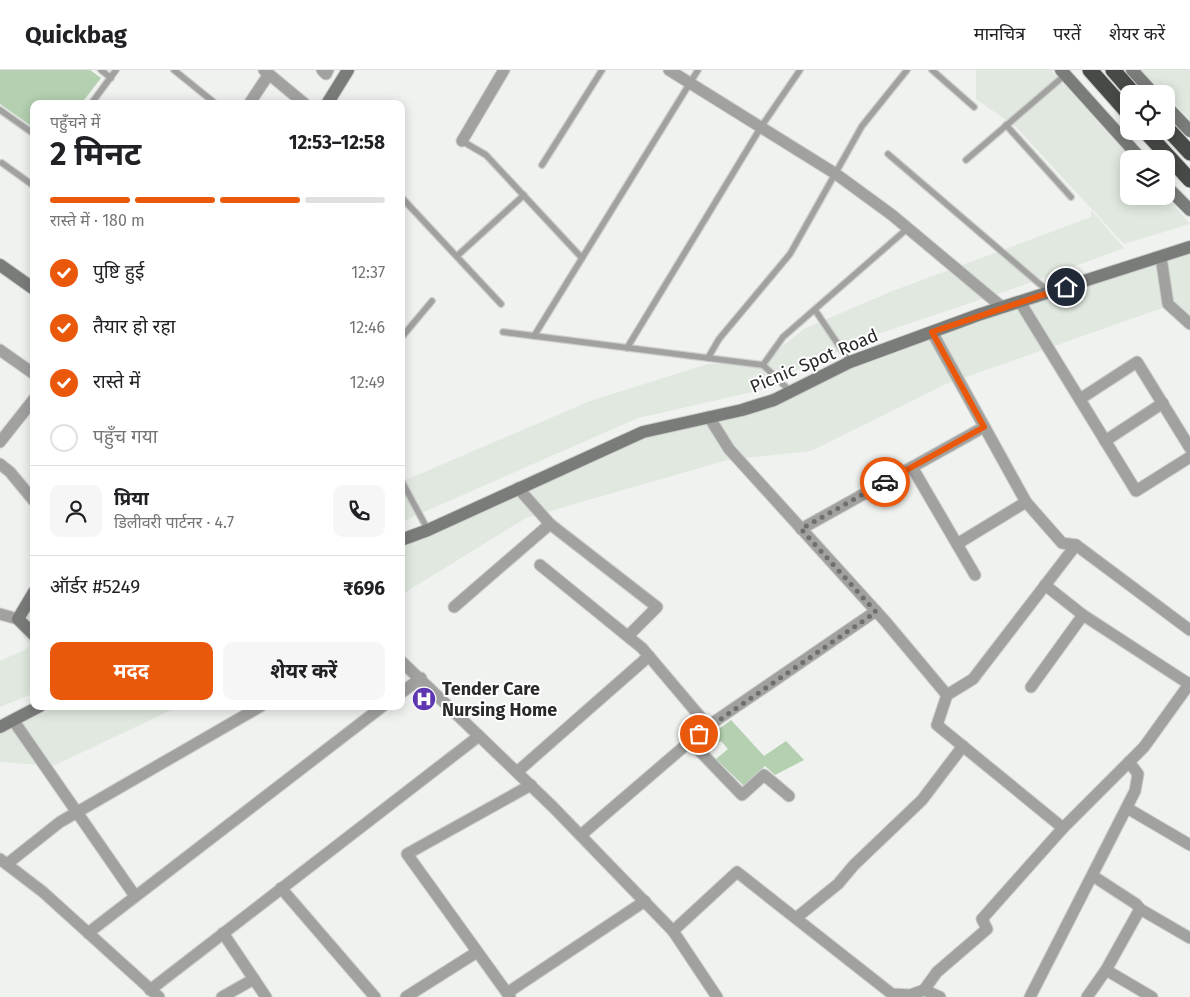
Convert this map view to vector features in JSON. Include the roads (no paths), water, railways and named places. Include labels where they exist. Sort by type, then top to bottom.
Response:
[{"type":"highway","points":[[1090,70],[1120,104]]},
{"type":"highway","points":[[1113,70],[1126,85]]},
{"type":"highway","points":[[1175,137],[1190,153]]},
{"type":"highway","points":[[1153,140],[1190,180]]},
{"type":"street","points":[[322,70],[326,74],[328,70]]},
{"type":"street","points":[[329,100],[348,70]]},
{"type":"street","points":[[462,141],[504,70]]},
{"type":"street","points":[[668,70],[836,174],[908,228],[1002,307]]},
{"type":"street","points":[[1132,70],[1146,85]]},
{"type":"street","points":[[251,100],[267,72],[300,100]]},
{"type":"street","points":[[1063,73],[1133,150]]},
{"type":"street","points":[[1175,115],[1190,131]]},
{"type":"street","points":[[1175,195],[1190,210]]},
{"type":"street","name":"Picnic Spot Road","points":[[405,539],[428,530],[644,432],[710,418],[774,400],[850,362],[932,332],[1002,307],[1190,248]]},
{"type":"street","points":[[1161,257],[1168,304],[1190,324]]},
{"type":"street","points":[[0,265],[30,286]]},
{"type":"street","points":[[1020,302],[1136,491],[1190,458]]},
{"type":"street","points":[[932,332],[1026,502],[1062,543],[1076,545],[1190,630]]},
{"type":"street","points":[[0,350],[30,371]]},
{"type":"street","points":[[1080,399],[1137,362],[1190,448]]},
{"type":"street","points":[[1105,441],[1162,403]]},
{"type":"street","points":[[0,442],[30,404]]},
{"type":"street","points":[[710,418],[728,449],[876,612],[947,695]]},
{"type":"street","points":[[801,529],[984,427]]},
{"type":"street","points":[[912,467],[975,575]]},
{"type":"street","points":[[2,470],[30,497]]},
{"type":"street","points":[[518,488],[550,524],[657,607],[628,636]]},
{"type":"street","points":[[957,544],[1026,502]]},
{"type":"street","points":[[454,607],[550,524]]},
{"type":"street","points":[[1063,828],[937,725],[947,695],[973,679],[1076,545]]},
{"type":"street","points":[[540,565],[628,636],[649,656],[708,726]]},
{"type":"street","points":[[673,931],[737,872],[891,995],[910,995],[924,990],[937,972],[987,929],[982,919],[1063,828],[1144,746],[1190,684],[1083,615],[1045,585]]},
{"type":"street","points":[[18,619],[30,599]]},
{"type":"street","points":[[581,835],[708,726],[876,612]]},
{"type":"street","points":[[0,614],[18,619],[30,631]]},
{"type":"street","points":[[1031,687],[1083,615]]},
{"type":"street","points":[[517,772],[649,656]]},
{"type":"street","points":[[405,664],[531,785],[673,931],[717,997]]},
{"type":"street","points":[[405,689],[421,678]]},
{"type":"street","points":[[0,727],[32,710]]},
{"type":"street","points":[[254,710],[60,822],[3,862],[42,892],[154,993],[223,933],[479,736]]},
{"type":"street","points":[[88,933],[378,710]]},
{"type":"street","points":[[13,720],[135,896]]},
{"type":"street","points":[[690,741],[742,795],[764,775],[788,796]]},
{"type":"street","points":[[796,918],[838,884],[854,864],[922,800],[963,746]]},
{"type":"street","points":[[1030,997],[1135,791],[1138,774],[1129,762]]},
{"type":"street","points":[[531,785],[407,854],[508,995],[644,901]]},
{"type":"street","points":[[1127,808],[1190,845]]},
{"type":"street","points":[[1093,876],[1136,904],[1140,909],[1190,938]]},
{"type":"street","points":[[281,888],[375,997]]},
{"type":"street","points":[[1087,997],[1106,970],[1140,909]]},
{"type":"street","points":[[223,933],[266,997]]},
{"type":"street","points":[[406,997],[477,952]]},
{"type":"street","points":[[1106,970],[1152,997]]},
{"type":"street","points":[[222,997],[254,979]]},
{"type":"street","points":[[924,990],[940,997]]},
{"type":"lane","points":[[101,70],[110,78]]},
{"type":"lane","points":[[94,100],[116,70]]},
{"type":"lane","points":[[174,70],[211,100]]},
{"type":"lane","points":[[542,166],[602,70]]},
{"type":"lane","points":[[534,336],[698,70]]},
{"type":"lane","points":[[627,348],[761,127],[800,70]]},
{"type":"lane","points":[[708,358],[719,339],[790,254],[862,126],[907,70]]},
{"type":"lane","points":[[932,70],[974,107]]},
{"type":"lane","points":[[966,160],[1063,73]]},
{"type":"lane","points":[[0,110],[30,131]]},
{"type":"lane","points":[[1006,125],[1071,197]]},
{"type":"lane","points":[[462,141],[486,155],[582,258]]},
{"type":"lane","points":[[888,154],[1049,292]]},
{"type":"lane","points":[[2,164],[30,181]]},
{"type":"lane","points":[[456,256],[524,195]]},
{"type":"lane","points":[[405,201],[501,304]]},
{"type":"lane","points":[[763,365],[783,337],[908,228]]},
{"type":"lane","points":[[405,333],[432,301]]},
{"type":"lane","points":[[815,310],[850,362]]},
{"type":"lane","points":[[503,332],[763,365],[791,392]]},
{"type":"lane","points":[[405,487],[428,530]]},
{"type":"place","name":"Tender Care Nursing Home","points":[[424,699]]}]
